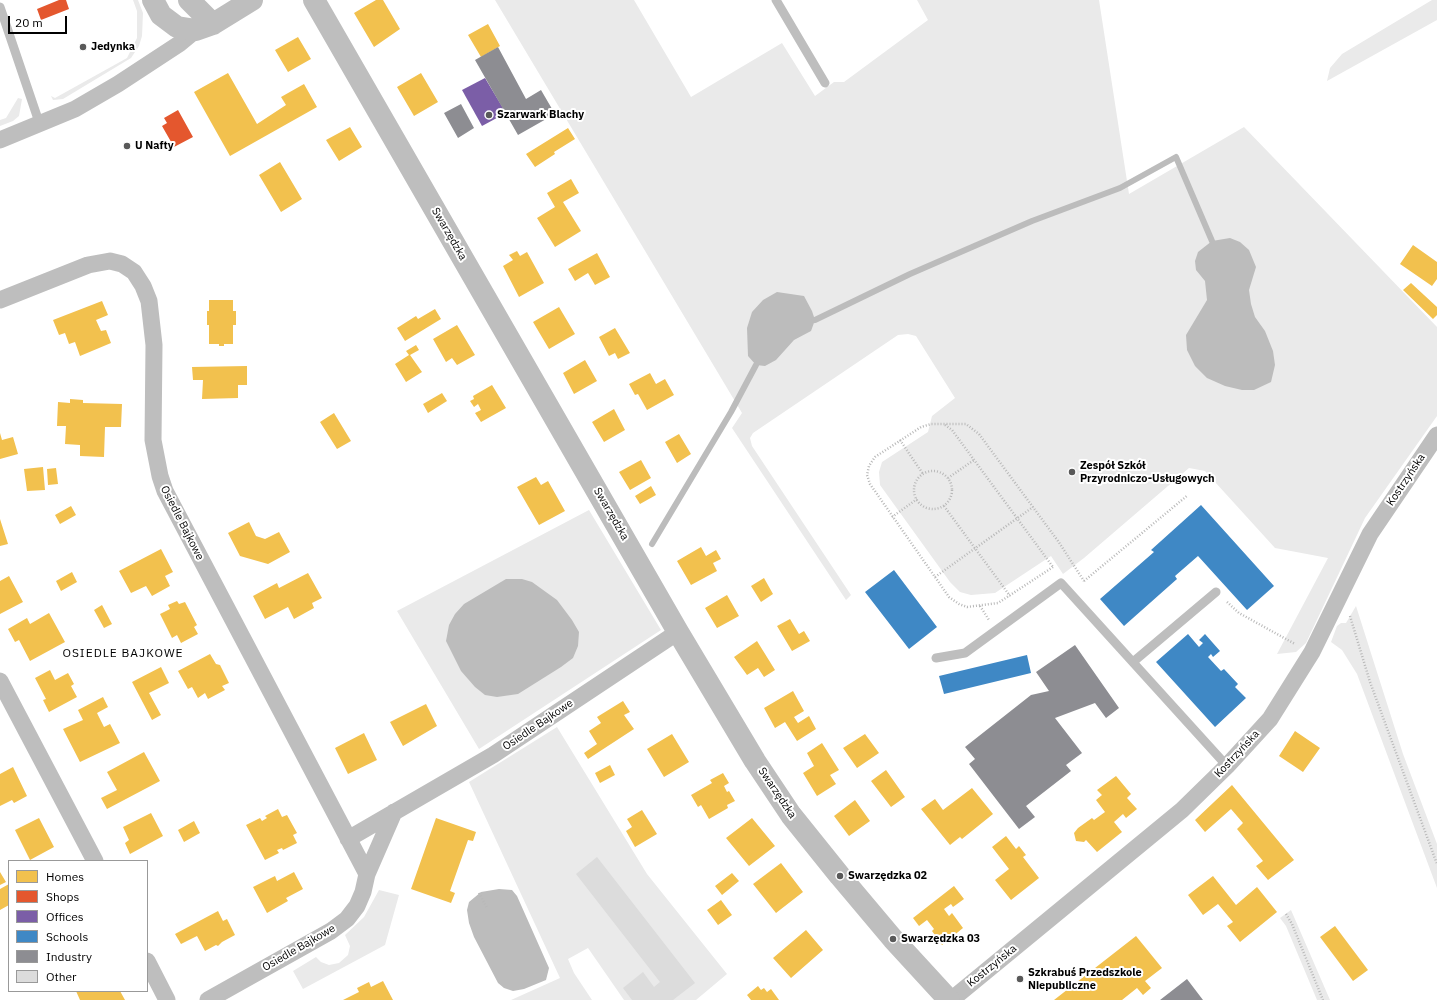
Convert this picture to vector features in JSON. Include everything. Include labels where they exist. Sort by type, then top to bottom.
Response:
[{"type":"street","points":[[154,0],[161,15],[177,27],[204,27]]},
{"type":"street","points":[[189,0],[204,27]]},
{"type":"street","points":[[0,140],[75,109],[118,84],[204,27],[252,0]]},
{"type":"street","name":"Swarzędzka","points":[[314,0],[678,632],[755,761],[791,815],[893,939],[950,1000]]},
{"type":"street","name":"Osiedle Bajkowe","points":[[0,300],[88,265],[110,261],[122,264],[134,272],[147,296],[152,319],[154,345],[153,440],[160,476],[165,491],[367,874]]},
{"type":"street","name":"Kostrzyńska","points":[[950,1000],[1182,810],[1227,766],[1270,720],[1312,652],[1370,534],[1437,435]]},
{"type":"street","name":"Osiedle Bajkowe","points":[[348,839],[493,755],[678,632]]},
{"type":"street","points":[[0,681],[93,860]]},
{"type":"street","name":"Osiedle Bajkowe","points":[[208,1000],[331,931],[347,919],[357,906],[363,892],[367,874],[394,812]]},
{"type":"street","points":[[148,963],[168,1000]]},
{"type":"lane","points":[[776,0],[824,84]]},
{"type":"lane","points":[[0,7],[40,124]]},
{"type":"lane","points":[[936,658],[965,653],[1061,583],[1227,766]]},
{"type":"lane","points":[[1133,662],[1216,592]]},
{"type":"path","points":[[1053,567],[998,603],[967,607],[948,597],[870,484],[867,475],[869,466],[875,457],[921,427],[931,424],[966,424],[979,434],[1033,507],[1084,581]]},
{"type":"path","points":[[945,424],[952,430],[1053,567],[1061,583]]},
{"type":"path","points":[[900,440],[923,474]]},
{"type":"path","points":[[948,478],[974,460]]},
{"type":"path","points":[[938,472],[948,478],[952,490],[952,496],[944,506],[932,509],[921,504],[917,499],[915,487],[917,481],[923,474],[938,472]]},
{"type":"path","points":[[1070,593],[1188,495]]},
{"type":"path","points":[[892,517],[917,499]]},
{"type":"path","points":[[944,506],[1010,596]]},
{"type":"path","points":[[934,577],[1033,507]]},
{"type":"path","points":[[1216,592],[1239,613],[1312,652]]},
{"type":"path","points":[[1335,606],[1347,612],[1352,618],[1370,682],[1437,864]]},
{"type":"path","points":[[479,893],[487,908]]},
{"type":"path","points":[[1286,914],[1292,924],[1323,1000]]},
{"type":"shaded area","points":[[133,0],[138,0],[143,13],[142,36],[139,46],[131,58],[63,99],[53,100],[51,96],[55,98],[127,58],[137,38],[137,11]]},
{"type":"shaded area","points":[[495,0],[634,0],[691,97],[782,43],[815,96],[834,82],[844,82],[928,20],[917,0],[1099,0],[1129,194],[1244,127],[1437,327],[1437,416],[1365,518],[1306,643],[1296,652],[1277,654],[1328,558],[1275,548],[1205,471],[1189,468],[1084,558],[1063,574],[1051,556],[995,593],[971,595],[960,592],[950,582],[880,485],[879,472],[882,462],[928,432],[932,416],[955,398],[916,336],[908,334],[898,335],[753,433],[750,438],[752,446],[851,595],[846,600],[732,428],[742,413]]},
{"type":"shaded area","points":[[1432,0],[1437,0],[1437,20],[1327,81],[1330,68],[1342,54]]},
{"type":"shaded area","points":[[18,98],[22,99],[19,116],[13,121],[0,126],[0,120],[6,118]]},
{"type":"shaded area","points":[[1230,238],[1240,242],[1249,250],[1256,267],[1249,290],[1251,304],[1255,317],[1265,331],[1273,351],[1275,365],[1271,382],[1254,390],[1242,390],[1225,386],[1207,378],[1195,366],[1187,350],[1186,335],[1207,300],[1205,281],[1196,270],[1195,261],[1198,252],[1212,241]]},
{"type":"shaded area","points":[[777,292],[804,296],[815,320],[811,331],[794,340],[776,360],[765,366],[756,365],[748,356],[747,328],[752,312],[763,300]]},
{"type":"shaded area","points":[[589,510],[661,630],[479,749],[397,611]]},
{"type":"shaded area","points":[[506,579],[522,579],[532,582],[557,600],[579,632],[578,646],[573,658],[561,667],[518,694],[497,697],[485,695],[475,687],[461,671],[446,641],[449,625],[455,614],[464,604]]},
{"type":"shaded area","points":[[1356,606],[1403,754],[1437,844],[1437,888],[1357,674],[1342,650],[1331,642],[1337,626],[1341,623],[1346,623]]},
{"type":"shaded area","points":[[557,727],[647,874],[727,974],[696,1000],[624,1000],[588,948],[568,959],[574,973],[592,1000],[511,1000],[560,978],[469,782]]},
{"type":"shaded area","points":[[499,889],[512,890],[517,896],[549,968],[546,980],[524,989],[513,991],[504,988],[498,983],[474,937],[469,923],[467,910],[469,902],[481,892]]},
{"type":"shaded area","points":[[379,890],[399,895],[385,945],[303,989],[293,971],[316,957],[321,962],[329,965],[339,963],[348,955],[350,946],[345,935],[364,917]]},
{"type":"shaded area","points":[[1291,910],[1330,1000],[1317,1000],[1286,926],[1280,918]]},
{"type":"building: Homes","points":[[376,0],[383,0],[400,29],[374,47],[354,13]]},
{"type":"building: Homes","points":[[488,24],[500,46],[481,57],[468,35]]},
{"type":"building: Homes","points":[[298,37],[311,59],[288,72],[275,50]]},
{"type":"building: Homes","points":[[228,73],[257,124],[286,105],[281,97],[304,84],[317,107],[230,156],[194,92]]},
{"type":"building: Homes","points":[[421,73],[438,102],[414,116],[397,87]]},
{"type":"building: Homes","points":[[350,127],[362,147],[339,161],[326,140]]},
{"type":"building: Homes","points":[[568,128],[575,139],[554,152],[555,154],[535,167],[526,154]]},
{"type":"building: Homes","points":[[280,162],[302,199],[281,212],[259,175]]},
{"type":"building: Homes","points":[[571,179],[579,193],[563,202],[581,231],[555,247],[537,218],[555,207],[547,193]]},
{"type":"building: Homes","points":[[1413,245],[1437,262],[1437,279],[1432,286],[1400,264]]},
{"type":"building: Homes","points":[[517,251],[520,256],[527,252],[544,283],[519,297],[503,266],[513,260],[509,255]]},
{"type":"building: Homes","points":[[597,253],[610,277],[595,285],[588,273],[575,281],[568,269]]},
{"type":"building: Homes","points":[[1411,283],[1437,307],[1437,315],[1433,319],[1403,290]]},
{"type":"building: Homes","points":[[209,300],[233,300],[233,311],[236,311],[236,325],[233,325],[233,344],[224,344],[224,346],[219,346],[219,344],[209,344],[207,311],[209,311]]},
{"type":"building: Homes","points":[[102,301],[108,315],[96,320],[101,331],[106,330],[111,343],[80,356],[75,342],[69,344],[65,333],[59,335],[53,320]]},
{"type":"building: Homes","points":[[559,307],[575,334],[549,349],[533,322]]},
{"type":"building: Homes","points":[[435,309],[441,319],[405,341],[397,328],[416,316],[418,319]]},
{"type":"building: Homes","points":[[457,325],[475,355],[457,365],[452,358],[446,362],[433,339]]},
{"type":"building: Homes","points":[[615,328],[630,353],[618,359],[615,353],[609,356],[599,337]]},
{"type":"building: Homes","points":[[416,345],[419,350],[410,355],[422,372],[406,382],[395,364],[409,355],[406,351]]},
{"type":"building: Homes","points":[[585,360],[597,381],[574,394],[563,373]]},
{"type":"building: Homes","points":[[247,366],[247,385],[238,385],[238,398],[202,399],[203,380],[193,380],[192,367]]},
{"type":"building: Homes","points":[[650,373],[656,384],[665,379],[674,395],[647,410],[638,394],[635,395],[629,384]]},
{"type":"building: Homes","points":[[492,385],[506,408],[481,422],[475,413],[481,410],[478,404],[474,407],[470,401],[474,399],[473,396]]},
{"type":"building: Homes","points":[[442,393],[447,401],[428,413],[423,404]]},
{"type":"building: Homes","points":[[70,399],[83,400],[83,403],[122,404],[121,427],[105,427],[104,457],[80,456],[80,445],[65,444],[66,426],[57,426],[58,402],[70,403]]},
{"type":"building: Homes","points":[[614,409],[625,430],[604,442],[592,422]]},
{"type":"building: Homes","points":[[334,413],[351,441],[337,449],[320,422]]},
{"type":"building: Homes","points":[[0,433],[2,440],[13,437],[18,454],[0,459]]},
{"type":"building: Homes","points":[[679,434],[691,454],[677,463],[665,442]]},
{"type":"building: Homes","points":[[641,460],[651,478],[630,490],[619,472]]},
{"type":"building: Homes","points":[[43,467],[45,490],[27,491],[24,469]]},
{"type":"building: Homes","points":[[56,468],[58,484],[48,485],[47,469]]},
{"type":"building: Homes","points":[[536,477],[541,485],[548,481],[565,511],[539,525],[517,487]]},
{"type":"building: Homes","points":[[651,486],[656,495],[640,504],[635,496]]},
{"type":"building: Homes","points":[[71,506],[76,515],[60,524],[55,515]]},
{"type":"building: Homes","points":[[0,519],[8,544],[0,546]]},
{"type":"building: Homes","points":[[249,522],[256,536],[265,539],[279,532],[290,552],[268,564],[240,556],[228,533]]},
{"type":"building: Homes","points":[[701,547],[706,556],[716,550],[721,559],[713,563],[717,571],[691,585],[677,561]]},
{"type":"building: Homes","points":[[161,549],[173,572],[165,576],[170,586],[152,596],[146,586],[131,593],[119,571]]},
{"type":"building: Homes","points":[[72,572],[77,582],[61,591],[56,581]]},
{"type":"building: Homes","points":[[308,573],[322,598],[312,603],[314,608],[294,619],[288,607],[265,619],[253,596],[277,583],[279,588]]},
{"type":"building: Homes","points":[[9,576],[23,602],[0,614],[0,581]]},
{"type":"building: Homes","points":[[764,578],[773,594],[761,602],[751,586]]},
{"type":"building: Homes","points":[[727,595],[739,616],[717,628],[705,608]]},
{"type":"building: Homes","points":[[177,601],[179,604],[185,602],[197,625],[194,627],[198,634],[181,643],[177,635],[172,638],[160,614],[170,609],[168,605]]},
{"type":"building: Homes","points":[[102,605],[112,624],[104,628],[94,610]]},
{"type":"building: Homes","points":[[49,613],[65,642],[30,661],[19,640],[15,642],[8,629],[27,618],[30,624]]},
{"type":"building: Homes","points":[[790,619],[799,634],[804,631],[810,641],[792,651],[777,626]]},
{"type":"building: Homes","points":[[757,641],[775,670],[764,677],[758,668],[747,675],[734,657]]},
{"type":"building: Homes","points":[[210,654],[216,664],[220,665],[229,683],[222,686],[225,690],[208,699],[205,693],[198,698],[192,687],[188,689],[178,671]]},
{"type":"building: Homes","points":[[161,667],[169,683],[149,693],[161,715],[152,720],[132,682]]},
{"type":"building: Homes","points":[[50,670],[55,680],[68,673],[74,684],[71,686],[77,697],[49,712],[43,700],[46,699],[35,678]]},
{"type":"building: Homes","points":[[793,691],[804,711],[794,717],[798,723],[809,716],[816,729],[797,741],[785,722],[775,728],[764,708]]},
{"type":"building: Homes","points":[[103,697],[108,707],[97,713],[104,727],[110,724],[120,743],[80,762],[63,729],[83,720],[78,710]]},
{"type":"building: Homes","points":[[623,701],[630,712],[624,715],[634,729],[588,759],[584,753],[597,744],[589,731],[601,723],[597,717]]},
{"type":"building: Homes","points":[[426,704],[437,726],[403,746],[390,722]]},
{"type":"building: Homes","points":[[1295,731],[1320,748],[1303,772],[1279,756]]},
{"type":"building: Homes","points":[[364,733],[377,760],[348,774],[335,748]]},
{"type":"building: Homes","points":[[672,734],[689,762],[664,777],[647,749]]},
{"type":"building: Homes","points":[[865,734],[879,753],[857,768],[843,748]]},
{"type":"building: Homes","points":[[822,743],[839,770],[830,775],[836,784],[817,796],[803,773],[814,766],[807,753]]},
{"type":"building: Homes","points":[[144,752],[160,781],[107,809],[101,798],[117,790],[107,772]]},
{"type":"building: Homes","points":[[610,765],[615,775],[600,783],[595,773]]},
{"type":"building: Homes","points":[[13,767],[27,796],[14,803],[12,800],[0,806],[0,774]]},
{"type":"building: Homes","points":[[886,770],[905,797],[891,807],[871,781]]},
{"type":"building: Homes","points":[[723,773],[729,783],[724,786],[735,801],[727,805],[728,808],[709,819],[701,805],[698,807],[691,795],[712,783],[710,780]]},
{"type":"building: Homes","points":[[1116,776],[1131,794],[1127,798],[1137,809],[1126,818],[1123,814],[1114,822],[1122,832],[1097,852],[1086,840],[1084,842],[1076,841],[1074,833],[1078,828],[1092,818],[1094,820],[1105,812],[1096,800],[1102,795],[1097,790]]},
{"type":"building: Homes","points":[[1232,785],[1294,860],[1268,880],[1256,866],[1263,861],[1237,829],[1243,823],[1231,809],[1205,832],[1195,820]]},
{"type":"building: Homes","points":[[972,788],[993,814],[962,839],[960,837],[950,845],[921,809],[935,799],[943,810]]},
{"type":"building: Homes","points":[[855,800],[870,821],[849,836],[834,816]]},
{"type":"building: Homes","points":[[278,809],[282,817],[287,815],[297,833],[293,835],[297,843],[283,850],[282,848],[277,850],[279,853],[265,860],[246,825],[260,818],[262,821],[267,818],[265,816]]},
{"type":"building: Homes","points":[[642,810],[657,834],[635,847],[626,831],[632,827],[627,819]]},
{"type":"building: Homes","points":[[151,813],[163,836],[130,854],[125,843],[129,840],[123,827]]},
{"type":"building: Homes","points":[[39,818],[54,847],[30,860],[15,830]]},
{"type":"building: Homes","points":[[436,818],[476,832],[473,841],[468,840],[450,891],[455,893],[451,903],[411,889]]},
{"type":"building: Homes","points":[[752,818],[775,846],[749,866],[726,838]]},
{"type":"building: Homes","points":[[194,821],[200,833],[184,842],[178,830]]},
{"type":"building: Homes","points":[[1006,836],[1016,849],[1019,846],[1026,855],[1023,857],[1039,878],[1011,900],[995,880],[1009,869],[992,847]]},
{"type":"building: Homes","points":[[781,863],[803,892],[776,913],[753,884]]},
{"type":"building: Homes","points":[[0,872],[6,882],[0,885]]},
{"type":"building: Homes","points":[[294,872],[303,889],[286,898],[288,901],[267,913],[253,887],[275,876],[277,881]]},
{"type":"building: Homes","points":[[732,873],[739,881],[722,895],[715,886]]},
{"type":"building: Homes","points":[[1213,876],[1236,905],[1257,887],[1277,912],[1240,942],[1227,926],[1233,922],[1218,904],[1203,915],[1188,895]]},
{"type":"building: Homes","points":[[8,885],[8,906],[0,910],[0,889]]},
{"type":"building: Homes","points":[[954,886],[964,899],[953,907],[951,904],[944,909],[949,916],[952,913],[963,928],[942,945],[932,931],[934,929],[927,920],[919,926],[913,918]]},
{"type":"building: Homes","points":[[721,900],[732,915],[718,925],[707,910]]},
{"type":"building: Homes","points":[[218,911],[223,921],[227,919],[235,935],[218,946],[216,945],[205,951],[197,936],[181,944],[175,934]]},
{"type":"building: Homes","points":[[1335,926],[1368,970],[1353,981],[1320,937]]},
{"type":"building: Homes","points":[[806,930],[823,950],[791,978],[773,958]]},
{"type":"building: Homes","points":[[1136,936],[1162,968],[1145,981],[1151,988],[1143,995],[1137,988],[1122,1000],[1054,1000]]},
{"type":"building: Homes","points":[[383,981],[393,1000],[343,1000],[359,992],[357,988],[369,982],[371,987]]},
{"type":"building: Homes","points":[[758,986],[761,990],[764,988],[767,992],[771,989],[779,1000],[751,1000],[747,995]]},
{"type":"building: Homes","points":[[76,992],[121,992],[125,1000],[80,1000]]},
{"type":"building: Shops","points":[[59,0],[66,0],[69,9],[41,20],[37,9]]},
{"type":"building: Shops","points":[[178,110],[193,137],[174,147],[162,126],[167,123],[164,118]]},
{"type":"building: Offices","points":[[485,78],[506,113],[482,126],[462,90]]},
{"type":"building: Schools","points":[[1201,505],[1274,586],[1247,610],[1198,556],[1175,576],[1177,579],[1124,626],[1100,599],[1154,552],[1151,550]]},
{"type":"building: Schools","points":[[894,570],[937,627],[909,649],[865,592]]},
{"type":"building: Schools","points":[[1188,634],[1199,647],[1203,643],[1199,640],[1205,634],[1220,651],[1213,657],[1211,654],[1208,657],[1221,671],[1224,669],[1238,684],[1235,687],[1246,698],[1215,727],[1156,662]]},
{"type":"building: Schools","points":[[1027,655],[1031,673],[944,694],[939,676]]},
{"type":"building: Industry","points":[[498,47],[526,99],[541,90],[555,114],[518,135],[475,60]]},
{"type":"building: Industry","points":[[461,104],[474,128],[458,138],[444,113]]},
{"type":"building: Industry","points":[[1075,645],[1119,708],[1106,718],[1095,703],[1055,718],[1082,753],[1066,765],[1071,771],[1026,806],[1035,817],[1019,829],[969,764],[975,759],[965,747],[1031,695],[1049,691],[1036,672]]},
{"type":"building: Industry","points":[[1187,979],[1203,1000],[1160,1000]]},
{"type":"building: Other","points":[[597,857],[695,983],[673,1000],[632,1000],[623,988],[643,972],[654,987],[660,982],[576,874]]},
{"type":"waterway","points":[[815,320],[910,274],[1032,221],[1120,188],[1176,157],[1212,241]]},
{"type":"waterway","points":[[652,544],[731,412],[756,365]]},
{"type":"place","name":"Jedynka","points":[[83,47]]},
{"type":"place","name":"Szarwark Blachy","points":[[489,115]]},
{"type":"place","name":"U Nafty","points":[[127,146]]},
{"type":"place","name":"Zespół Szkół Przyrodniczo-Usługowych","points":[[1072,472]]},
{"type":"place","name":"Swarzędzka 02","points":[[840,876]]},
{"type":"place","name":"Swarzędzka 03","points":[[893,939]]},
{"type":"place","name":"Szkrabuś Przedszkole Niepubliczne","points":[[1020,979]]},
{"type":"district","name":"OSIEDLE BAJKOWE","points":[[123,654]]}]
